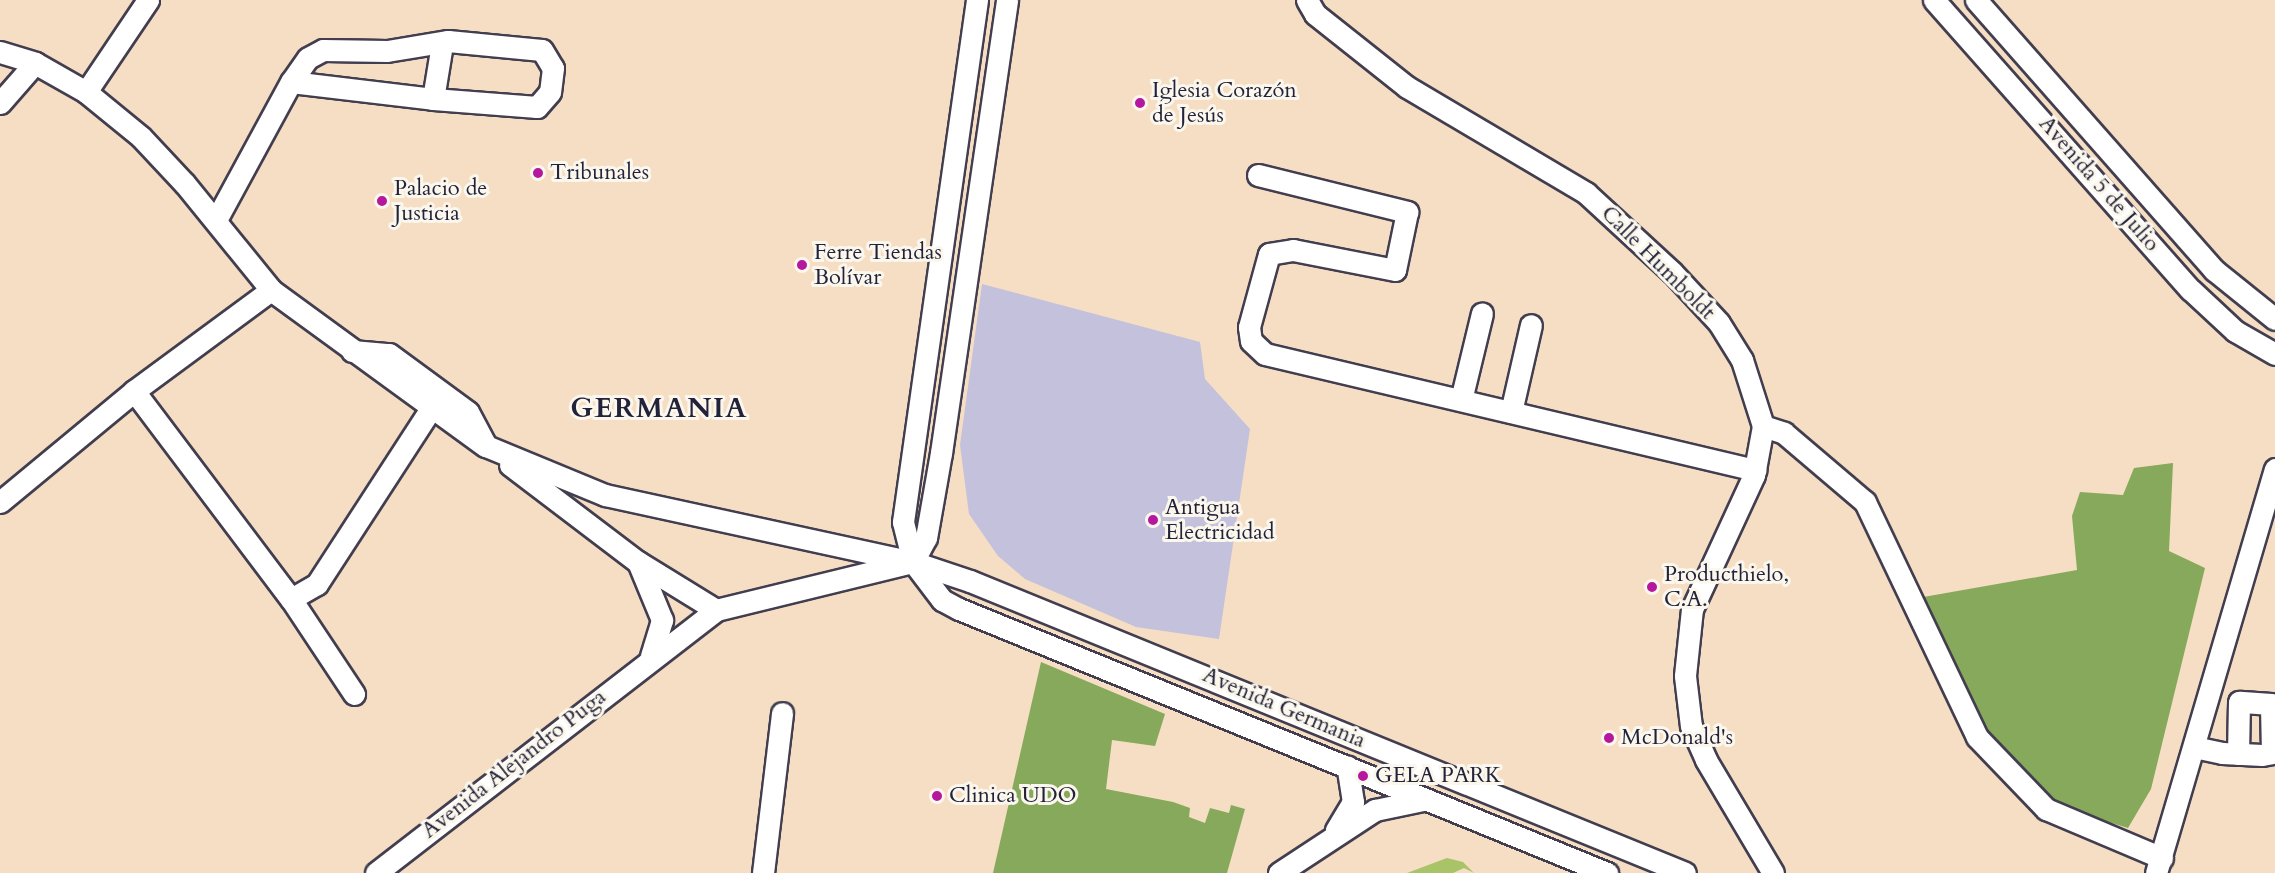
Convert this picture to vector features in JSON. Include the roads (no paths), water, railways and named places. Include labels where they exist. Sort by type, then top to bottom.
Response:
[{"type":"street","points":[[86,92],[148,0]]},
{"type":"street","points":[[913,562],[903,522],[976,0]]},
{"type":"street","points":[[0,52],[35,63],[86,92],[141,137],[216,220],[271,290],[430,410],[486,446],[638,562],[716,609],[913,562],[926,538],[941,453],[1007,0]]},
{"type":"street","name":"Calle Humboldt","points":[[1307,0],[1315,14],[1407,87],[1586,193],[1672,272],[1719,323],[1742,360],[1763,426],[1755,470],[1692,609],[1685,676],[1692,726],[1706,760],[1773,873]]},
{"type":"street","name":"Avenida 5 de Julio","points":[[1934,0],[2210,310],[2275,354]]},
{"type":"street","name":"Avenida 5 de Julio","points":[[1983,2],[2214,270],[2275,319]]},
{"type":"street","points":[[216,220],[291,82],[308,58],[323,50],[387,51],[442,44],[495,42],[542,50],[553,79],[544,103],[529,109],[291,82]]},
{"type":"street","points":[[433,99],[442,44]]},
{"type":"street","points":[[0,103],[35,63]]},
{"type":"street","points":[[1258,175],[1407,212],[1395,270],[1293,250],[1269,254],[1250,317],[1254,346],[1265,354],[1755,470]]},
{"type":"street","points":[[0,502],[134,391],[271,290]]},
{"type":"street","points":[[1461,400],[1482,313]]},
{"type":"street","points":[[1510,412],[1532,325]]},
{"type":"street","points":[[352,351],[388,354],[468,412],[486,446]]},
{"type":"street","points":[[134,391],[291,599],[354,694]]},
{"type":"street","points":[[291,599],[317,584],[430,410]]},
{"type":"street","points":[[1763,426],[1784,433],[1865,502],[1977,737],[2046,809],[2159,865],[2275,468]]},
{"type":"street","name":"Avenida Germania","points":[[486,446],[605,495],[913,562],[1118,639],[1685,873]]},
{"type":"street","points":[[638,562],[662,620],[651,656]]},
{"type":"street","name":"Avenida Germania","points":[[913,562],[942,600],[959,609],[1607,873]]},
{"type":"street","name":"Avenida Alejandro Puga","points":[[376,873],[651,656],[716,609]]},
{"type":"street","points":[[763,873],[782,713]]},
{"type":"street","points":[[2194,747],[2238,754]]},
{"type":"street","points":[[1323,843],[1353,802],[1347,766]]},
{"type":"street","points":[[1279,873],[1376,810],[1427,799]]},
{"type":"place","name":"Iglesia Corazón de Jesús","points":[[1140,103]]},
{"type":"place","name":"Tribunales","points":[[538,173]]},
{"type":"place","name":"Palacio de Justicia","points":[[382,201]]},
{"type":"place","name":"Ferre Tiendas Bolívar","points":[[802,265]]},
{"type":"place","name":"Antigua Electricidad","points":[[1153,520]]},
{"type":"place","name":"Producthielo, C.A.","points":[[1652,587]]},
{"type":"place","name":"McDonald's","points":[[1609,738]]},
{"type":"place","name":"GELA PARK","points":[[1363,776]]},
{"type":"place","name":"Clinica UDO","points":[[937,796]]},
{"type":"district","name":"GERMANIA","points":[[659,408]]}]
